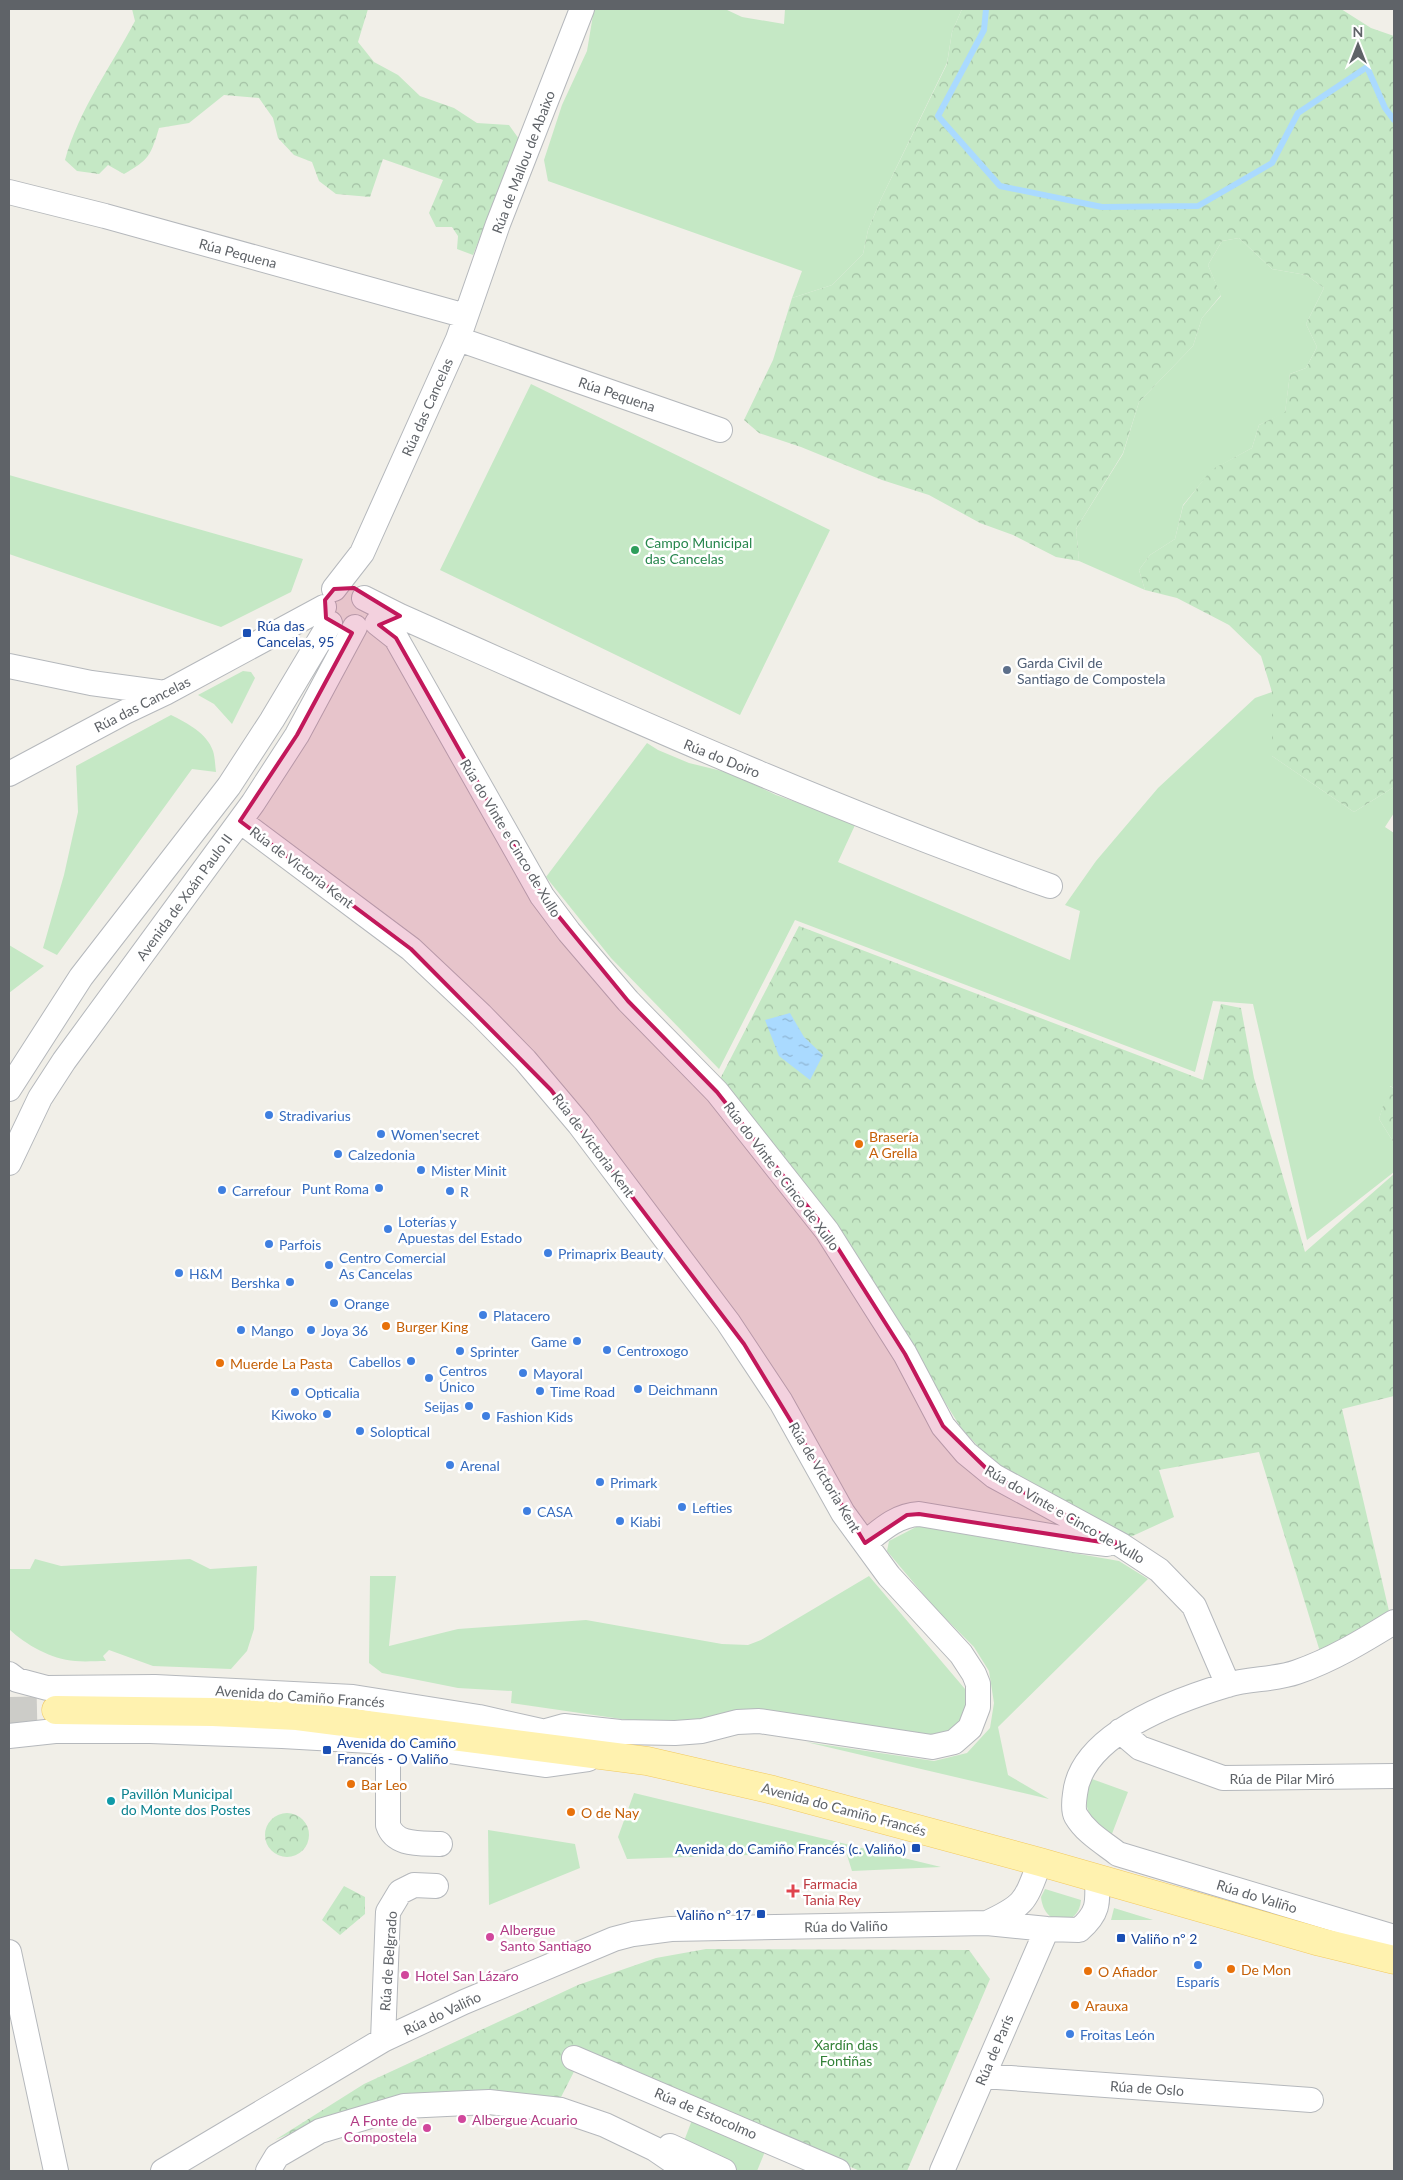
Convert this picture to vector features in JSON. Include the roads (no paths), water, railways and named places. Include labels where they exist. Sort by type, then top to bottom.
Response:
[{"type":"main road","name":"Avenida do Camiño Francés","points":[[56,1710],[213,1712],[297,1716],[647,1761],[773,1790],[1040,1862]]},
{"type":"main road","name":"Rúa do Valiño","points":[[1040,1862],[1320,1942],[1394,1960]]},
{"type":"street","name":"Rúa de Mallou de Abaixo","points":[[466,316],[498,224],[582,9]]},
{"type":"street","name":"Rúa Pequena","points":[[9,192],[105,216],[466,316]]},
{"type":"street","name":"Rúa das Cancelas","points":[[9,774],[276,634],[329,610],[362,553],[458,339],[466,316]]},
{"type":"street","name":"Rúa Pequena","points":[[458,339],[720,430]]},
{"type":"street","name":"Rúa das Cancelas","points":[[362,553],[362,595]]},
{"type":"street","points":[[10,1084],[81,977],[229,786],[272,720],[329,610],[348,587],[362,595],[367,611],[364,625],[342,629],[329,610]]},
{"type":"street","name":"Rúa do Doiro","points":[[362,595],[398,627],[952,852],[1050,886]]},
{"type":"street","name":"Rúa do Vinte e Cinco de Xullo","points":[[364,625],[398,627],[542,896],[568,932],[628,1001],[717,1092],[827,1231],[905,1354],[943,1426],[966,1453],[994,1476],[1121,1545],[1159,1570],[1194,1606],[1228,1685]]},
{"type":"street","name":"Avenida de Xoán Paulo II","points":[[9,1163],[40,1098],[64,1061],[240,821],[297,736],[364,625]]},
{"type":"street","points":[[9,666],[91,683],[164,694]]},
{"type":"street","points":[[91,683],[100,692],[116,717]]},
{"type":"street","name":"Rúa de Victoria Kent","points":[[240,821],[411,949],[481,1015],[551,1090],[744,1344],[781,1402],[843,1513],[889,1576],[962,1654],[974,1674],[979,1695],[975,1718],[964,1735],[954,1742],[932,1748],[759,1721],[737,1722],[702,1731],[675,1733],[620,1732],[564,1726],[546,1731]]},
{"type":"street","name":"Rúa de Victoria Kent","points":[[865,1543],[884,1527],[907,1514],[919,1514],[1074,1540],[1121,1545]]},
{"type":"street","points":[[1120,1731],[1167,1706],[1228,1685],[1296,1673],[1342,1653],[1394,1622]]},
{"type":"street","name":"Avenida do Camiño Francés","points":[[9,1674],[17,1680],[47,1688],[155,1687],[353,1698],[479,1717],[546,1731],[647,1761]]},
{"type":"street","name":"Avenida do Camiño Francés","points":[[9,1736],[55,1731],[150,1731],[388,1742],[545,1765],[610,1757]]},
{"type":"street","name":"Rúa de Pilar Miró","points":[[1120,1731],[1140,1748],[1223,1778],[1394,1776]]},
{"type":"street","name":"Rúa do Valiño","points":[[1120,1731],[1094,1752],[1076,1784],[1076,1815],[1092,1835],[1118,1854],[1394,1937]]},
{"type":"street","points":[[388,1742],[388,1825],[391,1834],[400,1840],[440,1844]]},
{"type":"street","points":[[1040,1862],[1026,1898],[1029,1908],[1047,1929]]},
{"type":"street","name":"Rúa do Valiño","points":[[163,2171],[383,2040],[464,2002],[614,1939],[633,1934],[671,1929],[987,1923],[1079,1930],[1091,1920],[1098,1900],[1097,1878]]},
{"type":"street","name":"Rúa de Belgrado","points":[[383,2040],[388,1912],[400,1892],[414,1885],[436,1886]]},
{"type":"street","name":"Rúa do Valiño","points":[[987,1923],[1016,1908],[1026,1898]]},
{"type":"street","name":"Rúa de París","points":[[942,2171],[1047,1929]]},
{"type":"street","points":[[9,1952],[56,2171]]},
{"type":"street","name":"Rúa de Estocolmo","points":[[574,2058],[838,2171]]},
{"type":"street","name":"Rúa de Oslo","points":[[983,2076],[1311,2100]]},
{"type":"street","points":[[268,2171],[277,2156],[320,2132],[404,2106],[489,2102],[561,2110],[605,2125],[655,2149],[687,2171]]},
{"type":"street","points":[[652,2135],[676,2150],[724,2171]]},
{"type":"water","points":[[790,1013],[804,1037],[823,1055],[810,1080],[779,1056],[765,1020]]},
{"type":"waterway","points":[[986,9],[984,30],[938,116],[1000,186],[1102,207],[1198,206],[1272,163],[1298,113],[1367,67],[1385,108],[1394,120]]},
{"type":"tunnel","points":[[9,1711],[56,1710]]},
{"type":"place","name":"Campo Municipal das Cancelas","points":[[635,550]]},
{"type":"place","name":"Rúa das Cancelas, 95","points":[[247,633]]},
{"type":"place","name":"Garda Civil de Santiago de Compostela","points":[[1007,670]]},
{"type":"place","name":"Stradivarius","points":[[269,1115]]},
{"type":"place","name":"Women'secret","points":[[381,1134]]},
{"type":"place","name":"Brasería A Grella","points":[[859,1144]]},
{"type":"place","name":"Calzedonia","points":[[338,1154]]},
{"type":"place","name":"Mister Minit","points":[[421,1170]]},
{"type":"place","name":"Punt Roma","points":[[379,1188]]},
{"type":"place","name":"Carrefour","points":[[222,1190]]},
{"type":"place","name":"R","points":[[450,1191]]},
{"type":"place","name":"Loterías y Apuestas del Estado","points":[[388,1229]]},
{"type":"place","name":"Parfois","points":[[269,1244]]},
{"type":"place","name":"Primaprix Beauty","points":[[548,1253]]},
{"type":"place","name":"Centro Comercial As Cancelas","points":[[329,1265]]},
{"type":"place","name":"H&M","points":[[179,1273]]},
{"type":"place","name":"Bershka","points":[[290,1282]]},
{"type":"place","name":"Orange","points":[[334,1303]]},
{"type":"place","name":"Platacero","points":[[483,1315]]},
{"type":"place","name":"Burger King","points":[[386,1326]]},
{"type":"place","name":"Mango","points":[[241,1330]]},
{"type":"place","name":"Joya 36","points":[[311,1330]]},
{"type":"place","name":"Game","points":[[577,1341]]},
{"type":"place","name":"Centroxogo","points":[[607,1350]]},
{"type":"place","name":"Sprinter","points":[[460,1351]]},
{"type":"place","name":"Cabellos","points":[[411,1361]]},
{"type":"place","name":"Muerde La Pasta","points":[[220,1363]]},
{"type":"place","name":"Mayoral","points":[[523,1373]]},
{"type":"place","name":"Centros Único","points":[[429,1378]]},
{"type":"place","name":"Deichmann","points":[[638,1389]]},
{"type":"place","name":"Time Road","points":[[540,1391]]},
{"type":"place","name":"Opticalia","points":[[295,1392]]},
{"type":"place","name":"Seijas","points":[[469,1406]]},
{"type":"place","name":"Kiwoko","points":[[327,1414]]},
{"type":"place","name":"Fashion Kids","points":[[486,1416]]},
{"type":"place","name":"Soloptical","points":[[360,1431]]},
{"type":"place","name":"Arenal","points":[[450,1465]]},
{"type":"place","name":"Primark","points":[[600,1482]]},
{"type":"place","name":"Lefties","points":[[682,1507]]},
{"type":"place","name":"CASA","points":[[527,1511]]},
{"type":"place","name":"Kiabi","points":[[620,1521]]},
{"type":"place","name":"Avenida do Camiño Francés - O Valiño","points":[[327,1750]]},
{"type":"place","name":"Bar Leo","points":[[351,1784]]},
{"type":"place","name":"Pavillón Municipal do Monte dos Postes","points":[[111,1801]]},
{"type":"place","name":"O de Nay","points":[[571,1812]]},
{"type":"place","name":"Avenida do Camiño Francés (c. Valiño)","points":[[916,1848]]},
{"type":"place","name":"Farmacia Tania Rey","points":[[793,1891]]},
{"type":"place","name":"Valiño nº 17","points":[[761,1914]]},
{"type":"place","name":"Albergue Santo Santiago","points":[[490,1937]]},
{"type":"place","name":"Valiño nº 2","points":[[1121,1938]]},
{"type":"place","name":"Esparís","points":[[1198,1965]]},
{"type":"place","name":"De Mon","points":[[1231,1969]]},
{"type":"place","name":"O Afiador","points":[[1088,1971]]},
{"type":"place","name":"Hotel San Lázaro","points":[[405,1975]]},
{"type":"place","name":"Arauxa","points":[[1075,2005]]},
{"type":"place","name":"Froitas León","points":[[1070,2034]]},
{"type":"place","name":"Albergue Acuario","points":[[462,2119]]},
{"type":"place","name":"A Fonte de Compostela","points":[[427,2128]]},
{"type":"park label","name":"Xardín das Fontiñas","points":[[846,2052]]}]
